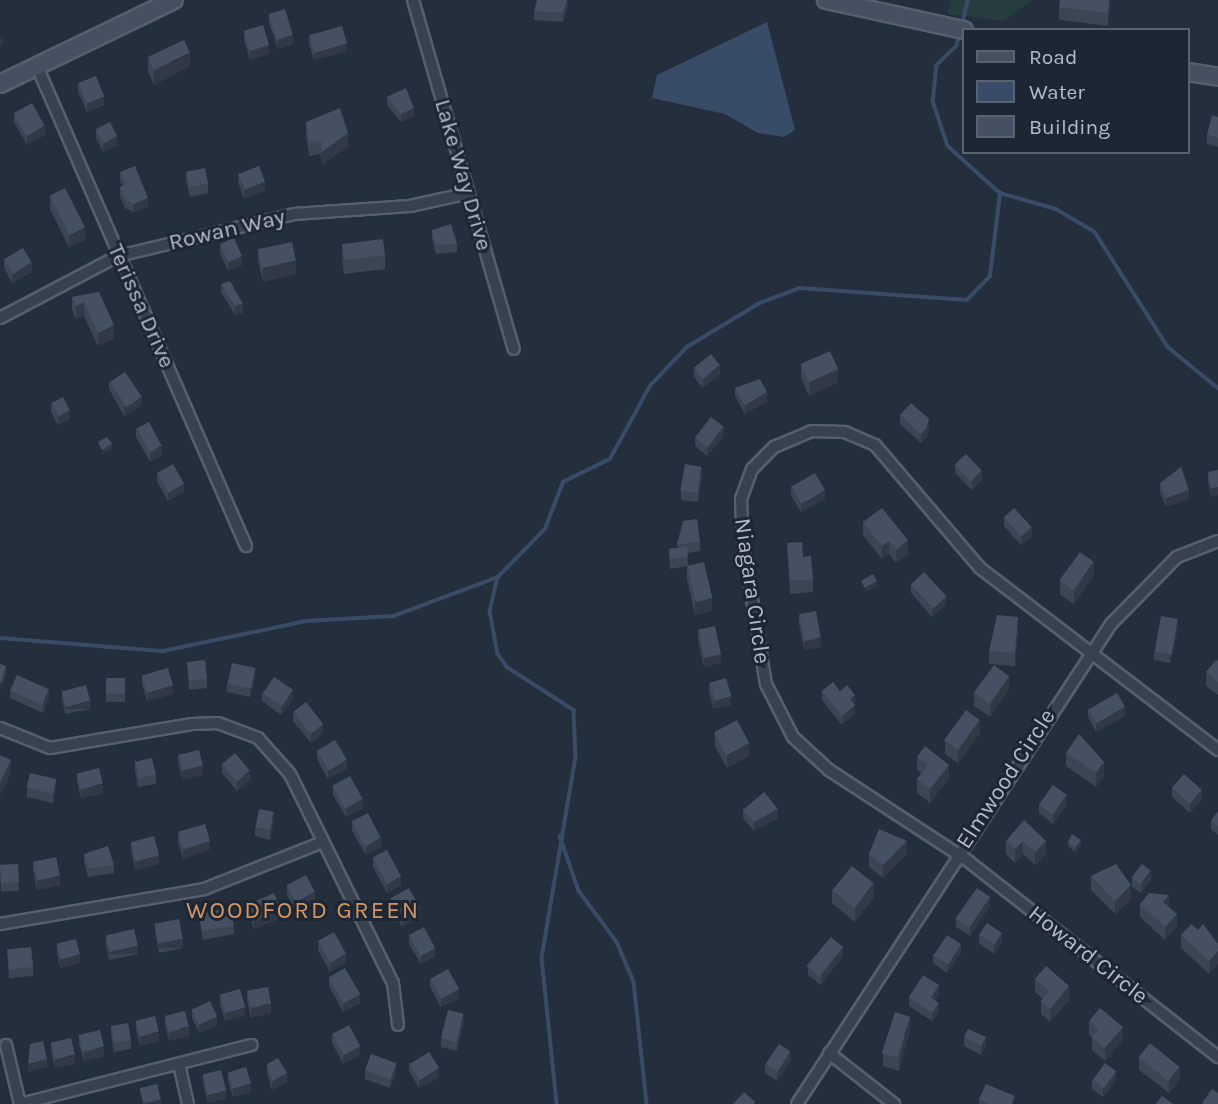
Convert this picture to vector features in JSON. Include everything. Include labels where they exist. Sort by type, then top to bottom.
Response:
[{"type":"street","points":[[0,84],[36,64],[174,0]]},
{"type":"street","name":"Lake Way Drive","points":[[413,0],[514,349]]},
{"type":"street","points":[[826,0],[962,30]]},
{"type":"street","name":"Terissa Drive","points":[[36,64],[247,546]]},
{"type":"street","points":[[1190,72],[1218,77]]},
{"type":"street","name":"Rowan Way","points":[[0,318],[118,256],[294,214],[410,206],[469,193]]},
{"type":"street","name":"Niagara Circle","points":[[957,854],[829,770],[781,719],[760,659],[743,544],[741,499],[752,469],[774,447],[803,433],[835,430],[861,437],[889,457],[980,568],[1092,651],[1218,750]]},
{"type":"street","name":"Elmwood Circle","points":[[797,1104],[957,854],[1092,651],[1153,576],[1185,552],[1218,541]]},
{"type":"street","points":[[0,728],[33,744],[67,748],[192,724],[236,727],[283,762],[393,983],[398,1025]]},
{"type":"street","points":[[0,924],[204,889],[323,842]]},
{"type":"street","name":"Howard Circle","points":[[957,854],[1218,1057]]},
{"type":"street","points":[[5,1045],[20,1104],[252,1045]]},
{"type":"street","points":[[829,1054],[894,1104]]},
{"type":"street","points":[[180,1065],[188,1104]]},
{"type":"green space","points":[[951,0],[1032,0],[1004,21],[947,14]]},
{"type":"water","points":[[767,22],[795,130],[784,137],[758,133],[725,114],[652,98],[657,75]]},
{"type":"building","points":[[537,0],[567,0],[563,13],[534,11]]},
{"type":"building","points":[[1060,0],[1109,0],[1108,13],[1059,7]]},
{"type":"building","points":[[285,9],[293,35],[277,40],[269,14]]},
{"type":"building","points":[[263,25],[269,45],[250,51],[244,31]]},
{"type":"building","points":[[342,26],[347,43],[314,53],[309,35]]},
{"type":"building","points":[[184,40],[190,53],[154,70],[148,57]]},
{"type":"building","points":[[96,76],[104,96],[87,104],[78,83]]},
{"type":"building","points":[[406,88],[414,108],[401,114],[387,97]]},
{"type":"building","points":[[32,103],[45,126],[26,136],[14,113]]},
{"type":"building","points":[[340,108],[348,133],[322,152],[321,141],[309,143],[306,122]]},
{"type":"building","points":[[1212,115],[1218,117],[1218,138],[1207,135]]},
{"type":"building","points":[[110,122],[117,136],[103,144],[96,129]]},
{"type":"building","points":[[135,166],[148,198],[133,204],[125,199],[120,187],[126,184],[120,172]]},
{"type":"building","points":[[259,166],[265,182],[245,190],[238,174]]},
{"type":"building","points":[[205,168],[208,184],[189,187],[186,172]]},
{"type":"building","points":[[65,188],[85,227],[70,235],[50,196]]},
{"type":"building","points":[[451,224],[457,244],[436,245],[432,230]]},
{"type":"building","points":[[234,238],[242,256],[228,262],[220,244]]},
{"type":"building","points":[[383,239],[385,255],[344,260],[342,244]]},
{"type":"building","points":[[292,242],[296,261],[262,268],[258,249]]},
{"type":"building","points":[[23,248],[32,263],[13,274],[4,259]]},
{"type":"building","points":[[230,281],[243,304],[235,306],[221,284]]},
{"type":"building","points":[[99,292],[114,325],[98,333],[84,302],[76,306],[72,297]]},
{"type":"building","points":[[830,351],[838,369],[809,382],[801,364]]},
{"type":"building","points":[[711,354],[720,365],[703,379],[694,368]]},
{"type":"building","points":[[125,372],[142,397],[127,407],[110,382]]},
{"type":"building","points":[[760,379],[767,392],[745,405],[735,388]]},
{"type":"building","points":[[63,397],[70,410],[59,416],[52,403]]},
{"type":"building","points":[[911,403],[929,419],[921,434],[900,415]]},
{"type":"building","points":[[711,417],[724,427],[708,447],[695,437]]},
{"type":"building","points":[[149,422],[162,446],[149,452],[137,429]]},
{"type":"building","points":[[107,437],[112,444],[102,450],[98,442]]},
{"type":"building","points":[[966,454],[982,471],[971,481],[955,464]]},
{"type":"building","points":[[173,464],[184,484],[168,493],[157,473]]},
{"type":"building","points":[[685,464],[702,467],[697,494],[680,491]]},
{"type":"building","points":[[1181,467],[1189,490],[1166,498],[1160,483]]},
{"type":"building","points":[[1218,470],[1218,487],[1211,488],[1208,472]]},
{"type":"building","points":[[815,473],[825,490],[802,504],[792,486]]},
{"type":"building","points":[[882,508],[908,540],[896,550],[889,541],[882,546],[863,522]]},
{"type":"building","points":[[1014,508],[1032,527],[1021,537],[1004,518]]},
{"type":"building","points":[[697,519],[700,542],[677,545],[683,521]]},
{"type":"building","points":[[802,542],[803,557],[811,556],[813,579],[790,581],[787,543]]},
{"type":"building","points":[[687,547],[688,557],[670,559],[669,549]]},
{"type":"building","points":[[1080,552],[1094,562],[1073,590],[1059,580]]},
{"type":"building","points":[[704,562],[712,598],[696,602],[687,566]]},
{"type":"building","points":[[924,572],[947,596],[933,608],[911,584]]},
{"type":"building","points":[[873,574],[877,581],[865,588],[861,581]]},
{"type":"building","points":[[816,611],[821,638],[804,641],[799,614]]},
{"type":"building","points":[[997,615],[1018,617],[1015,653],[989,651]]},
{"type":"building","points":[[1161,616],[1178,619],[1171,654],[1155,651]]},
{"type":"building","points":[[715,626],[721,654],[704,658],[698,630]]},
{"type":"building","points":[[205,660],[207,679],[189,681],[187,662]]},
{"type":"building","points":[[1218,661],[1218,682],[1206,672]]},
{"type":"building","points":[[232,663],[255,668],[251,689],[228,684]]},
{"type":"building","points":[[0,664],[6,666],[1,683],[0,683]]},
{"type":"building","points":[[994,665],[1009,676],[989,704],[974,693]]},
{"type":"building","points":[[168,668],[173,685],[147,693],[142,675]]},
{"type":"building","points":[[17,675],[49,689],[42,705],[10,691]]},
{"type":"building","points":[[274,677],[293,690],[282,706],[263,694]]},
{"type":"building","points":[[106,678],[125,678],[125,694],[106,694]]},
{"type":"building","points":[[726,678],[731,696],[715,701],[710,683]]},
{"type":"building","points":[[833,682],[840,691],[847,685],[855,695],[850,699],[855,705],[842,716],[822,691]]},
{"type":"building","points":[[86,685],[90,700],[66,707],[62,691]]},
{"type":"building","points":[[1117,693],[1125,707],[1096,723],[1088,710]]},
{"type":"building","points":[[306,702],[323,724],[311,734],[293,712]]},
{"type":"building","points":[[966,710],[980,720],[958,750],[944,740]]},
{"type":"building","points":[[737,720],[749,743],[726,755],[714,732]]},
{"type":"building","points":[[1079,734],[1104,762],[1096,773],[1066,753]]},
{"type":"building","points":[[335,740],[347,760],[329,771],[317,751]]},
{"type":"building","points":[[925,746],[949,765],[930,789],[917,779],[928,765],[917,757]]},
{"type":"building","points":[[199,750],[203,766],[182,771],[179,755]]},
{"type":"building","points":[[235,753],[250,771],[237,782],[222,764]]},
{"type":"building","points":[[0,755],[11,760],[0,783]]},
{"type":"building","points":[[152,758],[156,775],[139,778],[135,762]]},
{"type":"building","points":[[99,768],[103,784],[81,789],[77,774]]},
{"type":"building","points":[[30,773],[56,779],[53,794],[27,788]]},
{"type":"building","points":[[1184,774],[1202,790],[1190,803],[1172,787]]},
{"type":"building","points":[[350,776],[363,799],[345,808],[333,786]]},
{"type":"building","points":[[1053,785],[1067,795],[1053,814],[1039,804]]},
{"type":"building","points":[[764,792],[778,809],[754,822],[743,810]]},
{"type":"building","points":[[259,809],[274,812],[270,830],[256,827]]},
{"type":"building","points":[[1218,811],[1218,826],[1211,821]]},
{"type":"building","points":[[368,813],[381,838],[365,846],[352,821]]},
{"type":"building","points":[[1024,820],[1046,841],[1035,852],[1023,841],[1015,849],[1006,841]]},
{"type":"building","points":[[205,824],[210,841],[183,849],[178,832]]},
{"type":"building","points":[[879,829],[907,841],[883,865],[869,854]]},
{"type":"building","points":[[1072,834],[1081,840],[1075,848],[1068,842]]},
{"type":"building","points":[[154,836],[159,855],[136,862],[131,842]]},
{"type":"building","points":[[108,846],[114,865],[88,868],[84,854]]},
{"type":"building","points":[[387,850],[401,876],[387,884],[373,858]]},
{"type":"building","points":[[56,857],[60,876],[37,880],[34,862]]},
{"type":"building","points":[[18,864],[19,882],[1,883],[0,865]]},
{"type":"building","points":[[1116,864],[1131,885],[1115,901],[1091,876]]},
{"type":"building","points":[[1142,864],[1151,871],[1140,884],[1132,877]]},
{"type":"building","points":[[852,866],[874,884],[854,908],[832,890]]},
{"type":"building","points":[[306,875],[315,892],[295,902],[287,885]]},
{"type":"building","points":[[409,888],[420,908],[402,918],[391,898]]},
{"type":"building","points":[[977,888],[990,897],[969,927],[956,918]]},
{"type":"building","points":[[274,893],[281,909],[255,920],[248,904]]},
{"type":"building","points":[[1149,893],[1169,895],[1163,902],[1177,914],[1165,927],[1140,904]]},
{"type":"building","points":[[231,908],[234,926],[202,931],[199,913]]},
{"type":"building","points":[[179,919],[183,939],[158,943],[154,924]]},
{"type":"building","points":[[987,923],[1002,933],[994,945],[979,935]]},
{"type":"building","points":[[1191,924],[1198,930],[1203,924],[1218,944],[1218,951],[1209,961],[1181,935]]},
{"type":"building","points":[[424,927],[435,948],[420,956],[409,935]]},
{"type":"building","points":[[134,929],[138,946],[110,952],[106,936]]},
{"type":"building","points":[[334,932],[346,954],[330,963],[318,941]]},
{"type":"building","points":[[947,935],[961,944],[948,964],[934,955]]},
{"type":"building","points":[[831,937],[843,947],[819,976],[807,966]]},
{"type":"building","points":[[76,939],[80,955],[60,959],[57,944]]},
{"type":"building","points":[[31,947],[33,967],[9,969],[7,950]]},
{"type":"building","points":[[1046,966],[1069,986],[1050,1009],[1041,1001],[1049,991],[1035,979]]},
{"type":"building","points":[[345,968],[360,994],[344,1003],[329,978]]},
{"type":"building","points":[[448,969],[459,989],[442,999],[431,979]]},
{"type":"building","points":[[923,975],[939,985],[931,998],[939,1003],[932,1013],[909,997]]},
{"type":"building","points":[[268,987],[271,1004],[250,1007],[247,991]]},
{"type":"building","points":[[240,989],[245,1007],[225,1013],[220,995]]},
{"type":"building","points":[[210,1001],[217,1016],[199,1025],[192,1009]]},
{"type":"building","points":[[1100,1008],[1123,1027],[1105,1048],[1092,1037],[1099,1030],[1089,1021]]},
{"type":"building","points":[[448,1010],[464,1014],[457,1042],[441,1038]]},
{"type":"building","points":[[185,1011],[189,1027],[168,1032],[165,1016]]},
{"type":"building","points":[[895,1012],[910,1017],[897,1058],[882,1053]]},
{"type":"building","points":[[155,1016],[159,1032],[139,1036],[136,1021]]},
{"type":"building","points":[[128,1023],[131,1040],[114,1043],[111,1026]]},
{"type":"building","points":[[349,1025],[360,1046],[343,1055],[332,1034]]},
{"type":"building","points":[[968,1029],[986,1037],[981,1046],[964,1037]]},
{"type":"building","points":[[100,1030],[104,1047],[82,1052],[79,1035]]},
{"type":"building","points":[[71,1038],[75,1055],[55,1059],[52,1042]]},
{"type":"building","points":[[43,1041],[47,1059],[28,1064],[30,1044]]},
{"type":"building","points":[[1150,1043],[1180,1067],[1168,1081],[1139,1057]]},
{"type":"building","points":[[779,1044],[791,1052],[777,1072],[766,1064]]},
{"type":"building","points":[[429,1052],[439,1068],[420,1080],[409,1064]]},
{"type":"building","points":[[371,1054],[396,1063],[391,1079],[365,1070]]},
{"type":"building","points":[[278,1058],[287,1073],[272,1081],[267,1064]]},
{"type":"building","points":[[1105,1063],[1116,1071],[1104,1088],[1093,1080]]},
{"type":"building","points":[[246,1067],[251,1083],[233,1089],[228,1073]]},
{"type":"building","points":[[221,1070],[226,1090],[208,1095],[203,1075]]},
{"type":"building","points":[[157,1084],[161,1100],[143,1104],[140,1088]]},
{"type":"building","points":[[986,1084],[1015,1096],[1012,1104],[990,1104],[979,1099]]},
{"type":"building","points":[[1212,1089],[1218,1093],[1218,1104],[1202,1103]]},
{"type":"building","points":[[744,1092],[754,1104],[733,1104]]},
{"type":"building","points":[[1162,1096],[1173,1104],[1156,1104]]},
{"type":"waterway","points":[[962,25],[968,0]]},
{"type":"waterway","points":[[960,33],[957,46],[937,65],[933,101],[948,146],[1000,193],[1056,209],[1095,232],[1168,347],[1218,388]]},
{"type":"waterway","points":[[0,638],[163,651],[307,621],[394,616],[498,577],[545,529],[563,482],[610,459],[650,386],[687,347],[760,303],[800,288],[967,300],[990,276],[1000,193]]},
{"type":"waterway","points":[[498,577],[490,611],[498,654],[507,667],[574,710],[576,757],[542,958],[557,1104]]},
{"type":"waterway","points":[[560,836],[579,891],[617,942],[634,982],[647,1104]]},
{"type":"district","name":"WOODFORD GREEN","points":[[303,911]]}]
